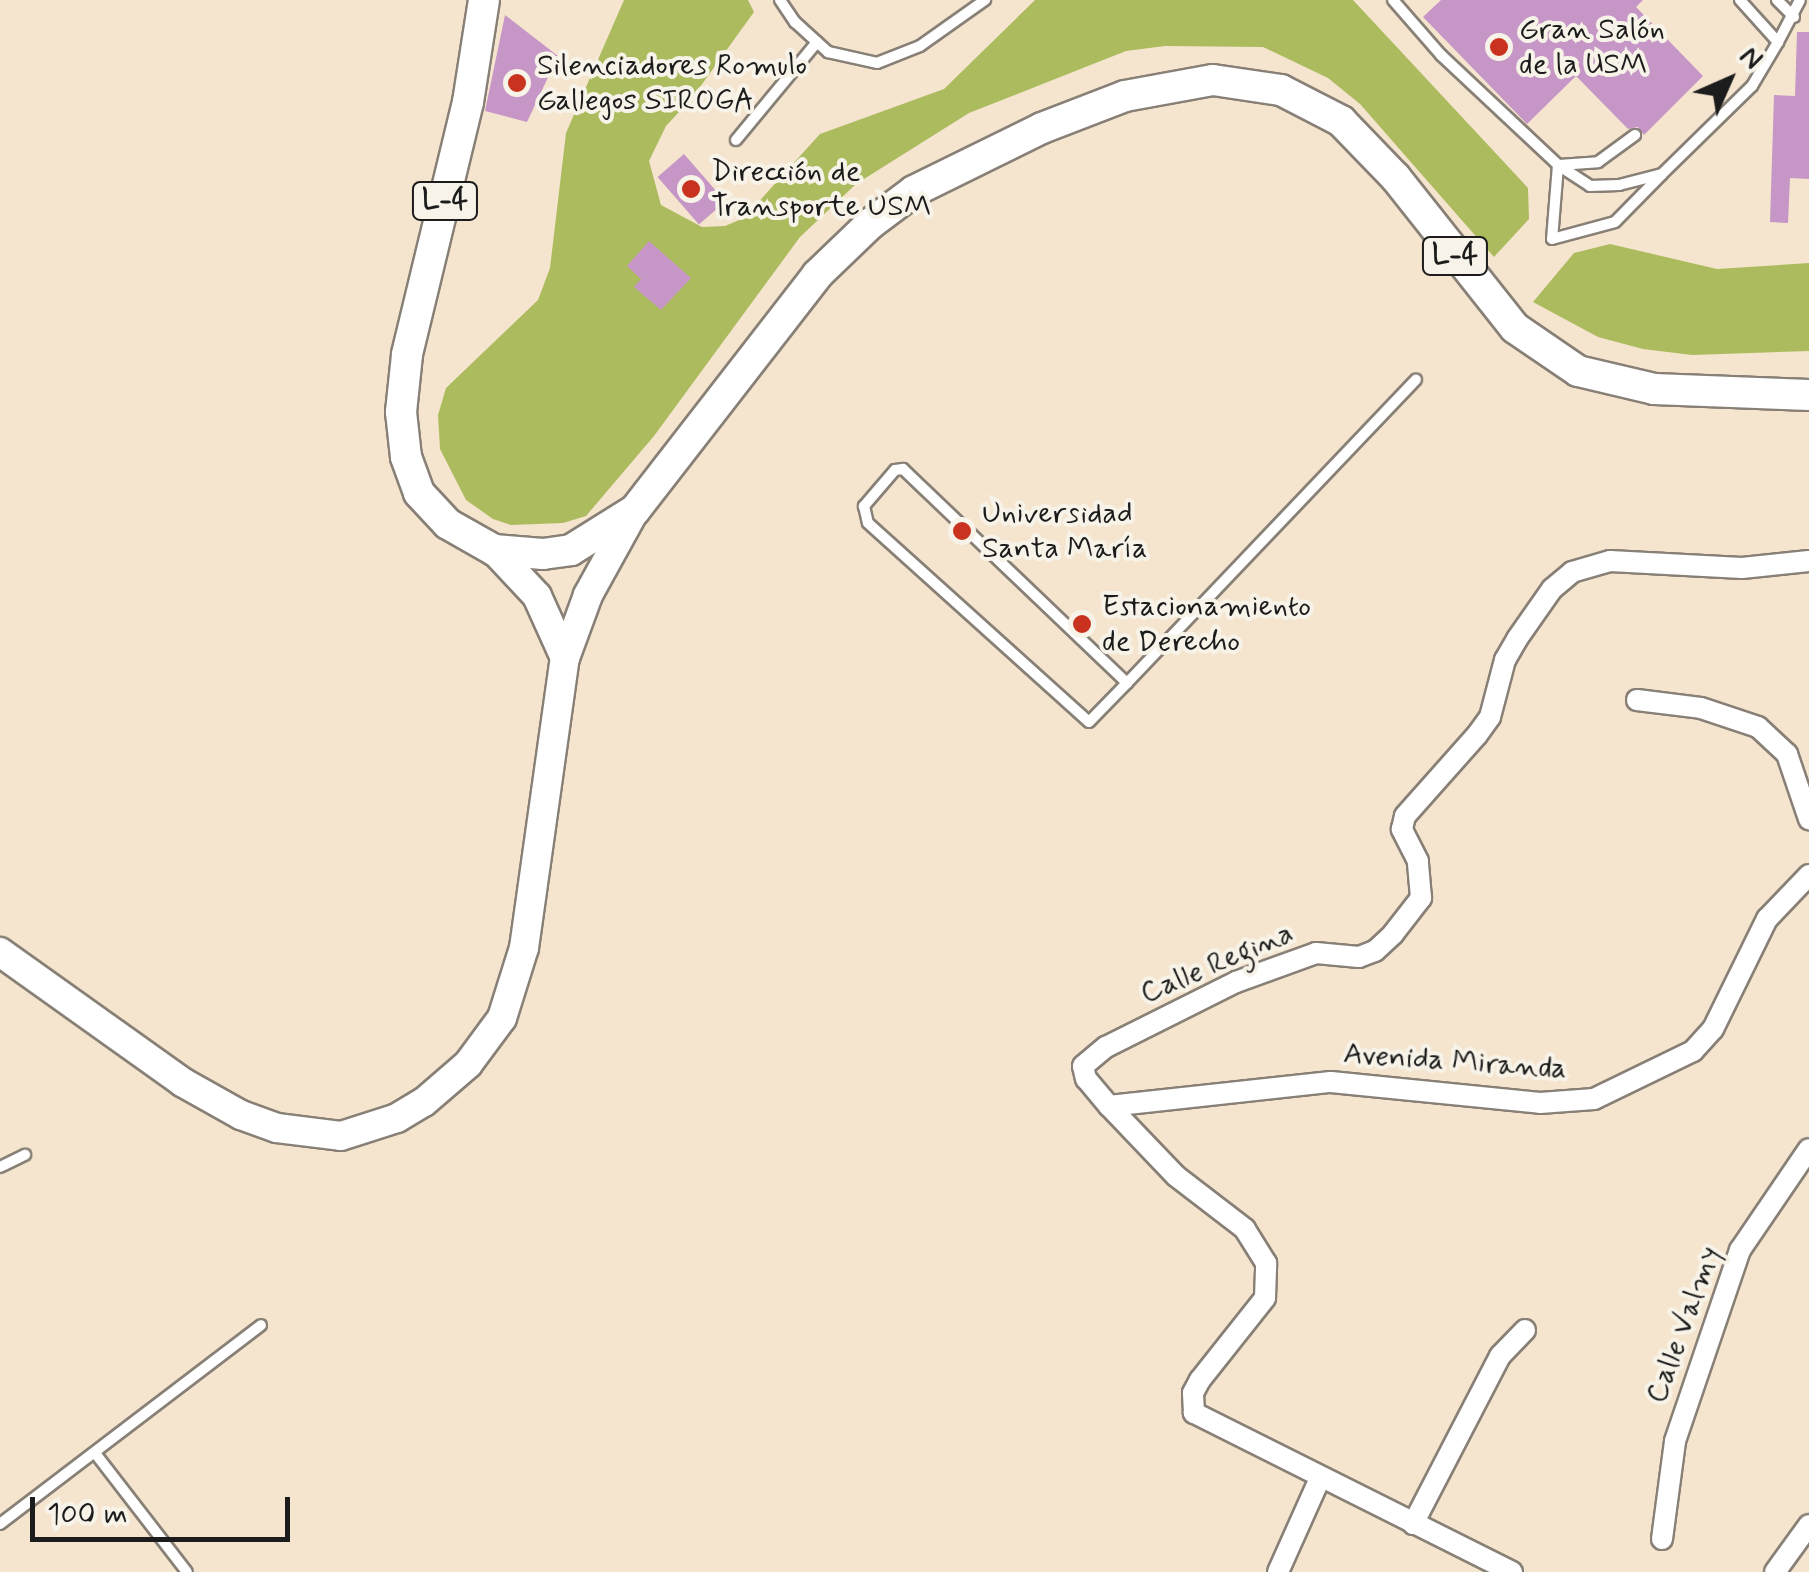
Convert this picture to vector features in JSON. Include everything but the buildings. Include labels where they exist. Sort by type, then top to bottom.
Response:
[{"type":"main road","name":"L-4","points":[[484,0],[468,102],[407,355],[402,412],[406,457],[420,493],[448,524],[494,550],[543,554],[571,550],[634,510],[817,275],[894,204],[1042,128],[1125,96],[1213,80],[1280,90],[1341,121],[1387,168],[1516,328],[1578,371],[1654,390],[1809,395]]},
{"type":"main road","points":[[0,952],[182,1082],[241,1115],[310,1136],[340,1136],[397,1118],[450,1082],[502,1018],[524,948],[565,658],[588,596],[634,510]]},
{"type":"main road","points":[[494,550],[537,596],[565,658]]},
{"type":"street","name":"Calle Regina","points":[[1320,1478],[1194,1413],[1193,1393],[1200,1380],[1265,1298],[1266,1263],[1245,1229],[1176,1176],[1109,1106],[1086,1079],[1083,1066],[1091,1055],[1292,958],[1316,953],[1359,957],[1375,951],[1411,916],[1421,898],[1422,878],[1402,830],[1406,816],[1490,717],[1505,660],[1552,589],[1572,572],[1610,561],[1742,568],[1809,561]]},
{"type":"street","points":[[1637,700],[1701,708],[1758,727],[1787,754],[1809,819]]},
{"type":"street","name":"Avenida Miranda","points":[[1109,1106],[1330,1082],[1540,1103],[1594,1098],[1692,1051],[1713,1029],[1767,919],[1809,875]]},
{"type":"street","name":"Calle Valmy","points":[[1662,1539],[1675,1441],[1740,1250],[1809,1149]]},
{"type":"street","points":[[1414,1524],[1500,1356],[1525,1330]]},
{"type":"street","points":[[1278,1572],[1320,1478],[1512,1572]]},
{"type":"street","points":[[1775,1572],[1809,1525]]},
{"type":"lane","points":[[780,0],[828,52],[877,63],[920,46],[985,0]]},
{"type":"lane","points":[[1393,0],[1442,56],[1558,165],[1590,186],[1662,174]]},
{"type":"lane","points":[[1740,0],[1778,42]]},
{"type":"lane","points":[[1777,0],[1794,17]]},
{"type":"lane","points":[[1558,165],[1552,239],[1615,222],[1631,211],[1662,174],[1752,86],[1794,17],[1800,0]]},
{"type":"lane","points":[[736,140],[816,42]]},
{"type":"lane","points":[[1558,165],[1598,162],[1635,135]]},
{"type":"lane","points":[[1127,683],[903,468],[895,470],[864,506],[868,522],[1089,722],[1127,683],[1416,379]]},
{"type":"lane","points":[[0,1168],[25,1155]]},
{"type":"lane","points":[[0,1524],[261,1324]]},
{"type":"lane","points":[[95,1453],[187,1572]]},
{"type":"green space","points":[[624,0],[748,0],[754,12],[692,98],[666,126],[649,161],[661,205],[702,227],[725,226],[744,218],[820,134],[944,89],[1035,0],[1353,0],[1528,188],[1529,219],[1494,257],[1360,104],[1328,78],[1263,47],[1165,46],[1126,51],[969,113],[856,184],[800,237],[654,436],[586,516],[563,523],[511,525],[493,519],[466,500],[440,449],[438,415],[446,388],[538,300],[550,268],[566,133]]},
{"type":"green space","points":[[1610,244],[1717,269],[1809,263],[1809,351],[1692,355],[1643,349],[1598,337],[1533,302],[1574,253]]},
{"type":"place","name":"Gran Salón de la USM","points":[[1499,47]]},
{"type":"place","name":"Silenciadores Romulo Gallegos SIROGA","points":[[517,83]]},
{"type":"place","name":"Dirección de Transporte USM","points":[[691,189]]},
{"type":"place","name":"Universidad Santa María","points":[[962,531]]},
{"type":"place","name":"Estacionamiento de Derecho","points":[[1082,624]]}]
